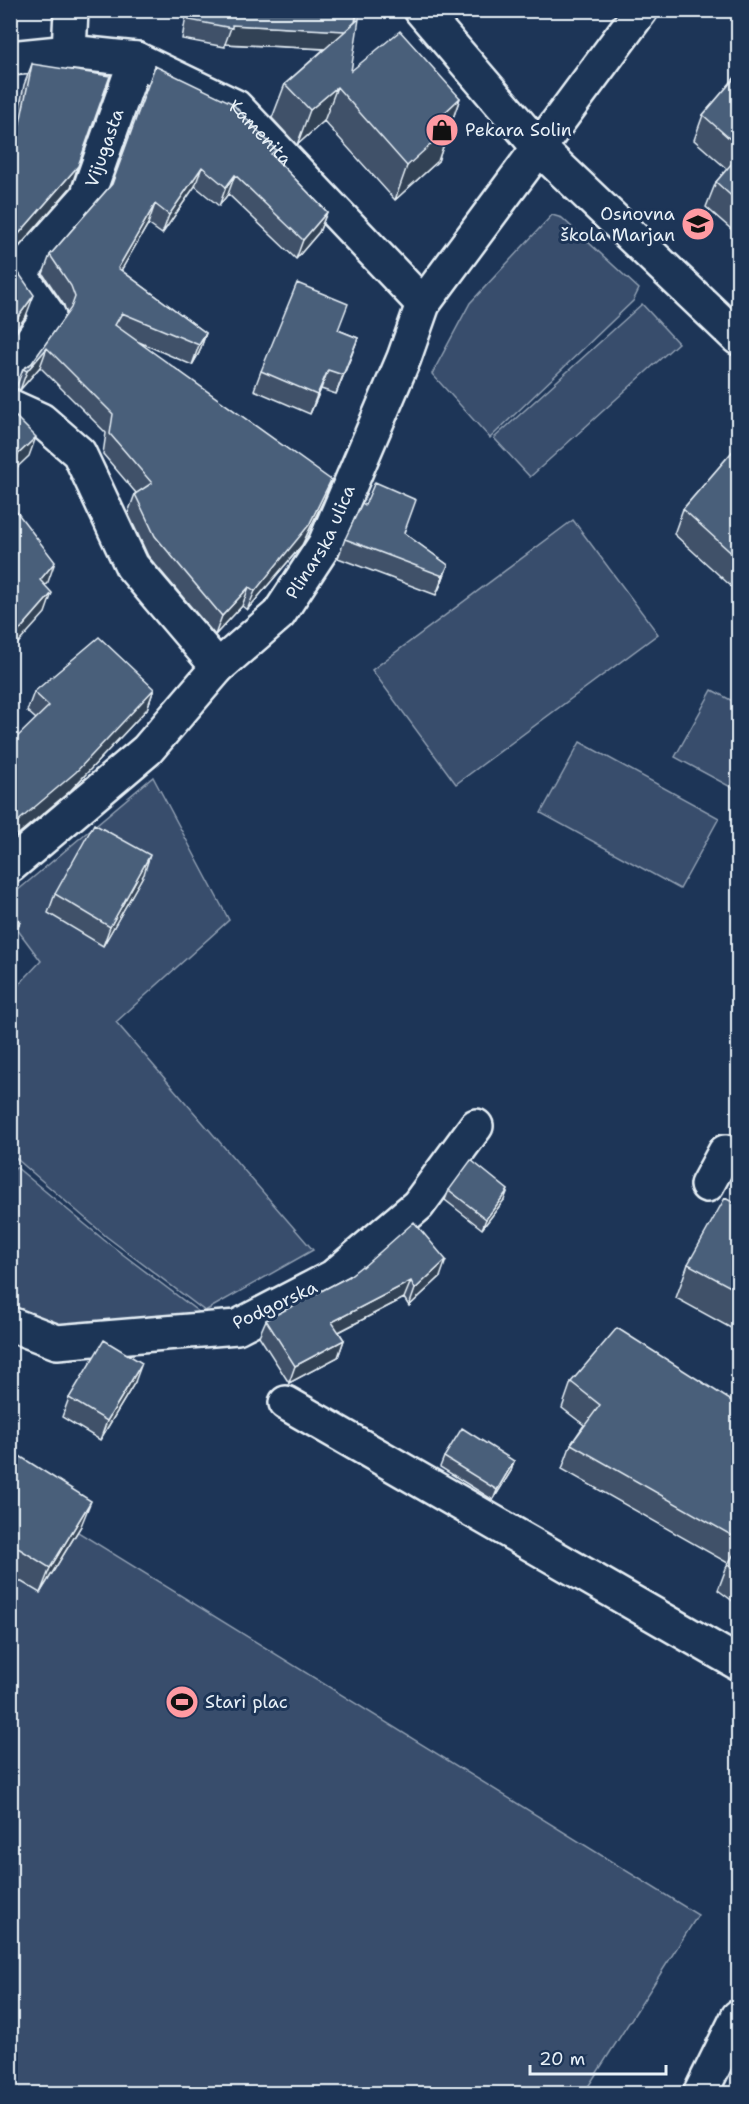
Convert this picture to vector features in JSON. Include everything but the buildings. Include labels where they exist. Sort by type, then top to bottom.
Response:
[{"type":"street","points":[[69,52],[71,10]]},
{"type":"street","points":[[421,10],[540,149],[738,338]]},
{"type":"street","name":"Plinarska ulica","points":[[10,866],[147,750],[218,667],[279,614],[325,544],[404,358],[423,304],[641,10]]},
{"type":"street","name":"Kamenita","points":[[10,58],[69,52],[136,59],[236,107],[423,304]]},
{"type":"street","name":"Vijugasta","points":[[10,371],[49,316],[19,273],[87,197],[136,59]]},
{"type":"street","points":[[10,406],[41,420],[79,453],[132,566],[218,667]]},
{"type":"street","name":"Podgorska","points":[[10,1324],[57,1342],[237,1327],[333,1277],[418,1205],[476,1125]]},
{"type":"street","points":[[707,1185],[733,1137]]},
{"type":"street","points":[[286,1403],[738,1663]]},
{"type":"street","points":[[700,2094],[738,2017]]},
{"type":"shaded area","points":[[552,215],[562,218],[639,289],[633,301],[490,438],[432,374],[470,303]]},
{"type":"shaded area","points":[[642,304],[678,343],[530,477],[494,438]]},
{"type":"shaded area","points":[[573,520],[658,634],[456,784],[372,670]]},
{"type":"shaded area","points":[[712,690],[738,704],[738,791],[675,757]]},
{"type":"shaded area","points":[[580,742],[719,818],[680,889],[541,813]]},
{"type":"shaded area","points":[[153,777],[229,920],[116,1022],[313,1250],[205,1311],[107,1237],[11,1154],[10,994],[41,961],[11,921],[11,896]]},
{"type":"shaded area","points":[[16,1167],[104,1240],[200,1313],[36,1328],[11,1310],[10,1175]]},
{"type":"shaded area","name":"Stari plac","points":[[10,1490],[698,1915],[584,2093],[11,2093]]},
{"type":"place","name":"Pekara Solin","points":[[442,130]]},
{"type":"place","name":"Osnovna škola Marjan","points":[[698,224]]},
{"type":"place","name":"Stari plac","points":[[182,1702]]}]
